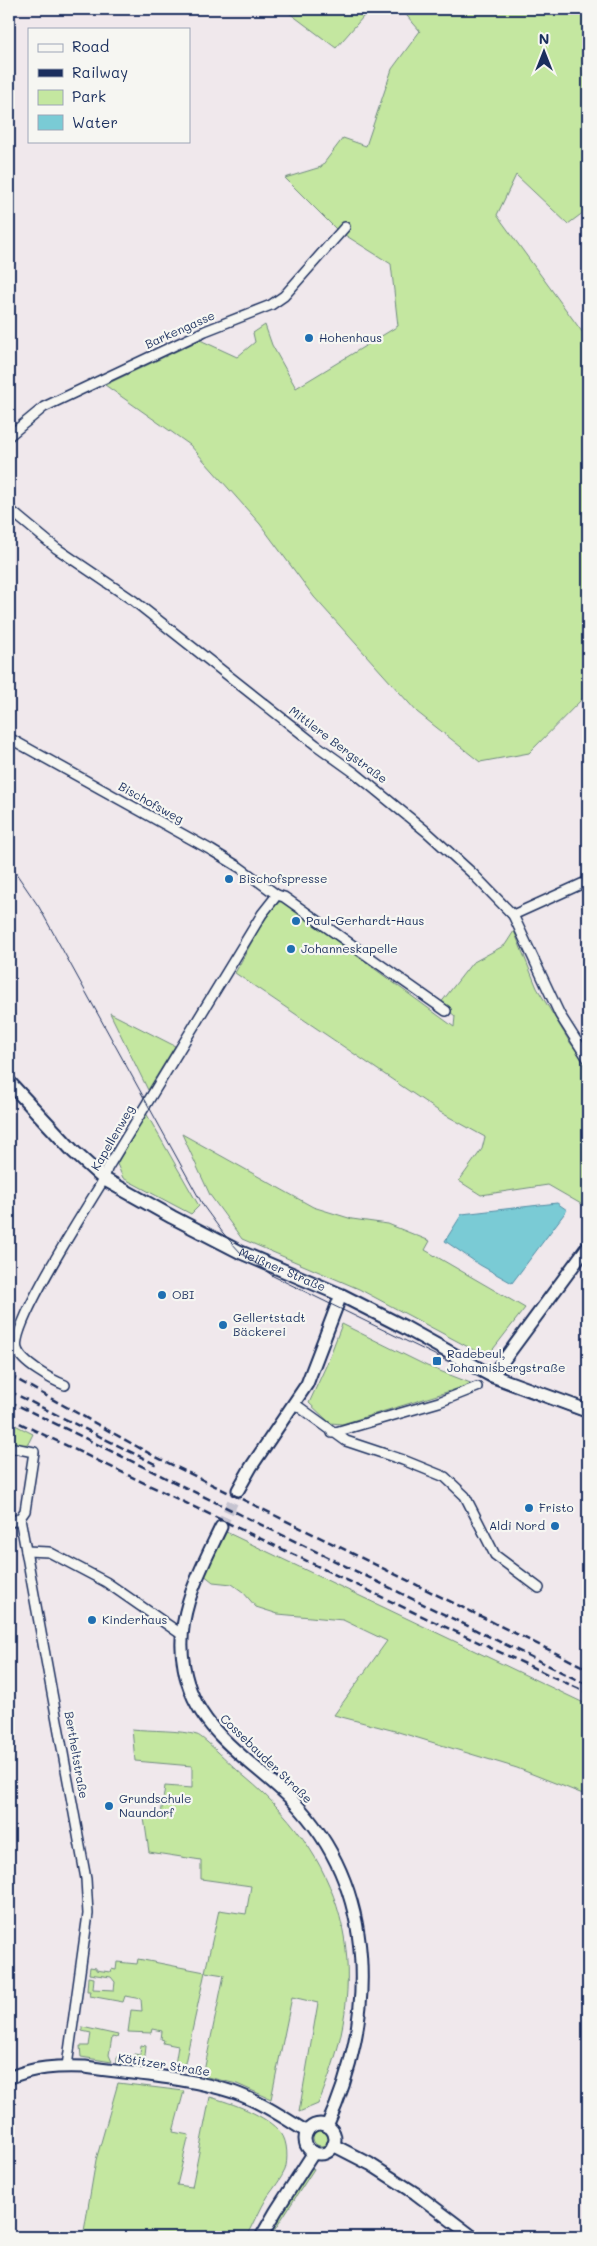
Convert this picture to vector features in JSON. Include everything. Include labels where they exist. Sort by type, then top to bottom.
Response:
[{"type":"main road","name":"Meißner Straße","points":[[9,1082],[73,1151],[104,1179],[240,1252],[341,1295],[404,1326],[492,1376],[588,1411]]},
{"type":"street","name":"Barkengasse","points":[[9,436],[44,407],[205,331],[271,305],[284,296],[345,227]]},
{"type":"street","name":"Mittlere Bergstraße","points":[[9,509],[56,548],[134,601],[316,745],[375,788],[427,832],[513,915],[560,1015],[588,1059]]},
{"type":"street","name":"Bischofsweg","points":[[9,738],[240,867],[277,895],[284,897],[446,1011]]},
{"type":"street","points":[[513,915],[588,881]]},
{"type":"street","name":"Kapellenweg","points":[[65,1385],[52,1380],[20,1355],[16,1348],[20,1328],[32,1300],[104,1179],[107,1170],[228,969],[262,914],[277,895]]},
{"type":"street","points":[[492,1376],[588,1246]]},
{"type":"street","points":[[238,1490],[251,1467],[307,1384],[341,1295]]},
{"type":"street","points":[[332,1433],[438,1402],[477,1387]]},
{"type":"street","points":[[295,1404],[332,1433],[346,1441],[403,1460],[445,1477],[465,1496],[495,1555],[539,1588]]},
{"type":"street","points":[[9,1447],[34,1452],[26,1511],[20,1518],[9,1523]]},
{"type":"street","name":"Bertheltstraße","points":[[20,1518],[86,1879],[88,1914],[67,2066]]},
{"type":"street","name":"Cossebauder Straße","points":[[221,1527],[187,1605],[182,1634],[184,1666],[190,1692],[202,1715],[220,1736],[275,1784],[310,1822],[329,1850],[345,1882],[360,1942],[362,1962],[360,2012],[345,2080],[326,2126]]},
{"type":"street","points":[[26,1551],[49,1552],[106,1582],[182,1634]]},
{"type":"street","name":"Kötitzer Straße","points":[[9,2078],[22,2072],[48,2067],[67,2066],[156,2077],[219,2088],[271,2109],[307,2132]]},
{"type":"street","points":[[317,2124],[326,2126],[334,2133],[334,2145],[328,2152],[320,2154],[314,2152],[306,2144],[307,2132],[317,2124]]},
{"type":"street","points":[[334,2145],[370,2164],[415,2193],[473,2237]]},
{"type":"street","points":[[261,2237],[276,2210],[314,2152]]},
{"type":"green space","points":[[284,9],[370,9],[336,48]]},
{"type":"green space","points":[[401,9],[588,9],[588,209],[568,224],[516,175],[497,215],[588,340],[588,693],[529,753],[480,762],[417,712],[314,597],[260,524],[190,445],[105,385],[200,340],[237,357],[255,342],[253,333],[265,325],[272,345],[296,388],[398,326],[391,264],[337,230],[285,178],[321,167],[343,138],[366,146],[392,69],[420,31]]},
{"type":"green space","points":[[282,901],[454,1027],[455,1016],[440,1004],[472,963],[505,945],[514,931],[537,988],[569,1041],[588,1067],[588,1208],[548,1185],[481,1195],[459,1181],[482,1149],[485,1137],[440,1112],[235,973],[264,921],[277,904]]},
{"type":"green space","points":[[110,1013],[175,1046],[148,1090]]},
{"type":"green space","points":[[146,1113],[199,1206],[191,1214],[123,1178],[117,1164]]},
{"type":"green space","points":[[182,1134],[313,1207],[352,1219],[388,1224],[430,1241],[425,1250],[525,1308],[487,1357],[359,1289],[242,1239],[210,1195]]},
{"type":"green space","points":[[342,1324],[427,1366],[473,1384],[342,1424],[330,1423],[309,1403]]},
{"type":"green space","points":[[9,1422],[33,1434],[28,1444],[9,1446]]},
{"type":"green space","points":[[224,1531],[588,1705],[588,1796],[517,1768],[395,1731],[334,1715],[387,1641],[343,1620],[278,1614],[256,1607],[243,1592],[232,1584],[213,1582],[203,1574]]},
{"type":"green space","points":[[132,1729],[190,1733],[206,1741],[281,1811],[309,1848],[330,1886],[342,1927],[347,1969],[345,2012],[335,2057],[318,2104],[299,2112],[318,2003],[292,1997],[271,2099],[237,2084],[203,2076],[224,1975],[205,1972],[219,1910],[246,1914],[251,1886],[201,1879],[201,1860],[149,1852],[143,1811],[161,1815],[165,1786],[192,1788],[192,1766],[135,1761]]},
{"type":"green space","points":[[138,1959],[205,1972],[183,2072],[174,2071],[178,2046],[163,2043],[164,2040],[161,2039],[162,2031],[152,2029],[151,2033],[128,2032],[131,2010],[142,2011],[141,1999],[125,1996],[123,2002],[90,1996],[91,1991],[87,1991],[88,1977],[94,1978],[93,1989],[114,1990],[115,1982],[111,1977],[89,1974],[90,1967],[110,1972],[111,1969],[116,1970],[117,1962],[137,1964]]},
{"type":"green space","points":[[82,2027],[118,2035],[117,2038],[112,2037],[109,2055],[112,2062],[81,2057],[80,2046],[89,2046],[91,2033],[82,2031]]},
{"type":"green space","points":[[141,2045],[146,2046],[144,2066],[117,2063],[117,2057],[133,2060],[134,2054],[140,2055]]},
{"type":"green space","points":[[118,2083],[184,2091],[173,2132],[189,2135],[177,2185],[192,2187],[210,2097],[258,2115],[281,2133],[287,2151],[285,2170],[265,2201],[247,2237],[83,2237],[96,2160]]},
{"type":"green space","points":[[321,2130],[329,2138],[321,2146],[313,2138]]},
{"type":"green space","points":[[310,2168],[314,2169],[270,2237],[266,2237]]},
{"type":"water","points":[[557,1203],[567,1210],[512,1283],[480,1265],[445,1241],[462,1214]]},
{"type":"tunnel","points":[[221,1527],[238,1490]]},
{"type":"tram line","points":[[9,863],[39,907],[204,1207],[240,1252],[273,1276],[486,1380],[588,1419]]},
{"type":"railway","points":[[9,1375],[154,1456],[588,1669]]},
{"type":"railway","points":[[9,1391],[159,1466]]},
{"type":"railway","points":[[9,1401],[588,1685]]},
{"type":"railway","points":[[9,1418],[411,1611],[588,1693]]},
{"type":"place","name":"Hohenhaus","points":[[309,338]]},
{"type":"place","name":"Bischofspresse","points":[[229,879]]},
{"type":"place","name":"Paul-Gerhardt-Haus","points":[[296,921]]},
{"type":"place","name":"Johanneskapelle","points":[[291,949]]},
{"type":"place","name":"OBI","points":[[162,1295]]},
{"type":"place","name":"Gellertstadt Bäckerei","points":[[223,1325]]},
{"type":"place","name":"Radebeul, Johannisbergstraße","points":[[437,1361]]},
{"type":"place","name":"Fristo","points":[[529,1508]]},
{"type":"place","name":"Aldi Nord","points":[[555,1526]]},
{"type":"place","name":"Kinderhaus","points":[[92,1620]]},
{"type":"place","name":"Grundschule Naundorf","points":[[109,1806]]}]
